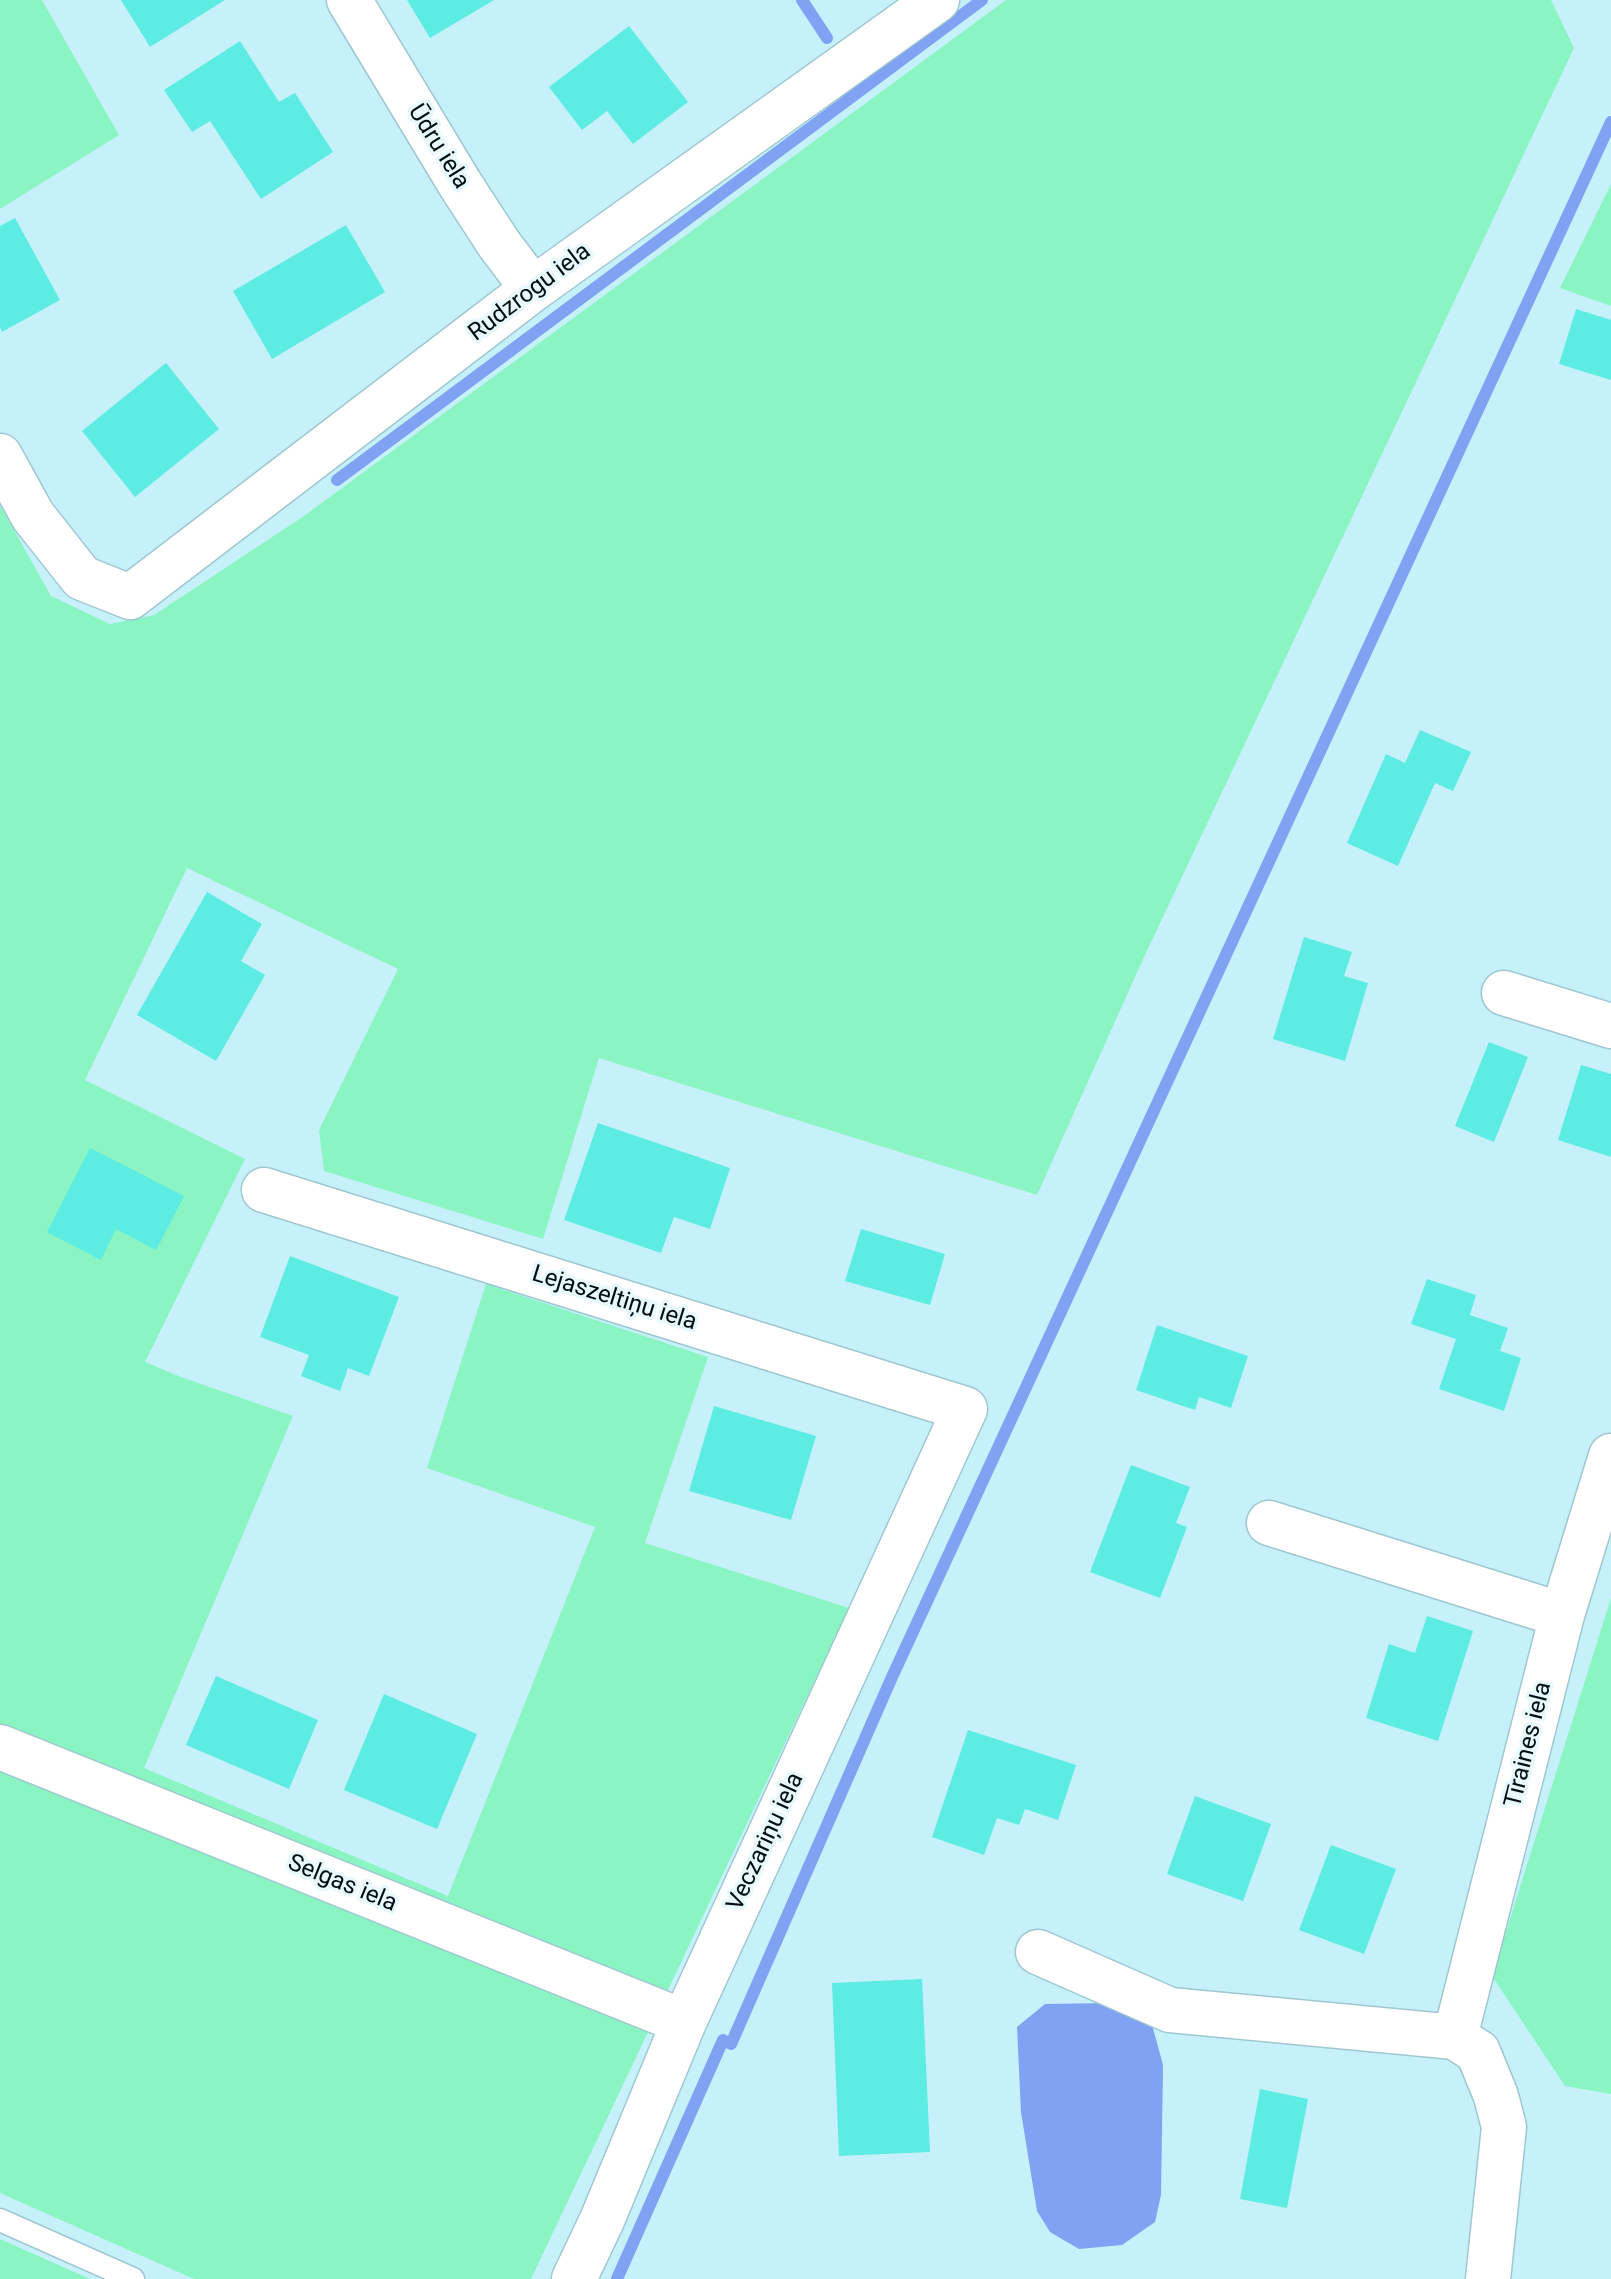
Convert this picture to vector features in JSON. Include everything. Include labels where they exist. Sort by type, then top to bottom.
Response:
[{"type":"street","name":"Ūdru iela","points":[[349,0],[460,184],[533,289]]},
{"type":"street","name":"Rudzrogu iela","points":[[0,456],[33,516],[82,578],[130,597],[533,289],[937,0]]},
{"type":"street","points":[[1504,993],[1611,1026]]},
{"type":"street","name":"Lejaszeltiņu iela","points":[[264,1190],[965,1409]]},
{"type":"street","name":"Veczariņu iela","points":[[574,2279],[602,2220],[684,2022],[965,1409]]},
{"type":"street","name":"Tīraines iela","points":[[1455,2037],[1562,1615],[1611,1456]]},
{"type":"street","points":[[1269,1523],[1562,1615]]},
{"type":"street","name":"Selgas iela","points":[[0,1747],[684,2022]]},
{"type":"street","points":[[1038,1952],[1170,2010],[1455,2037],[1478,2052],[1496,2096],[1504,2127],[1488,2279]]},
{"type":"lane","points":[[0,2220],[133,2279]]},
{"type":"green space","points":[[0,0],[42,0],[119,135],[0,209]]},
{"type":"green space","points":[[1006,0],[1551,0],[1574,48],[1144,957],[1037,1195],[599,1058],[543,1239],[324,1171],[319,1130],[398,969],[187,868],[85,1080],[245,1159],[145,1362],[293,1416],[144,1768],[448,1896],[595,1527],[427,1468],[486,1284],[708,1357],[645,1543],[849,1608],[531,2279],[194,2279],[0,2193],[0,505],[51,596],[110,624],[154,615],[304,516]]},
{"type":"green space","points":[[1611,184],[1611,306],[1560,288]]},
{"type":"green space","points":[[1611,1598],[1611,2094],[1565,2086],[1492,1976]]},
{"type":"green space","points":[[0,2239],[90,2279],[0,2279]]},
{"type":"water","points":[[1109,2003],[1151,2021],[1163,2065],[1161,2195],[1155,2222],[1122,2245],[1079,2249],[1050,2232],[1037,2211],[1021,2112],[1017,2027],[1045,2004]]},
{"type":"building","points":[[121,0],[225,0],[150,47]]},
{"type":"building","points":[[407,0],[494,0],[430,38]]},
{"type":"building","points":[[629,26],[688,102],[633,144],[607,111],[582,130],[549,87]]},
{"type":"building","points":[[240,41],[279,102],[295,93],[333,152],[261,199],[210,121],[192,132],[164,90]]},
{"type":"building","points":[[15,218],[60,300],[2,332],[0,226]]},
{"type":"building","points":[[346,225],[385,292],[272,359],[233,291]]},
{"type":"building","points":[[1576,309],[1611,320],[1611,380],[1559,364]]},
{"type":"building","points":[[166,363],[219,429],[135,497],[82,431]]},
{"type":"building","points":[[1420,730],[1471,752],[1453,791],[1435,783],[1398,866],[1347,843],[1386,754],[1405,763]]},
{"type":"building","points":[[207,892],[262,924],[241,961],[265,975],[216,1061],[137,1015]]},
{"type":"building","points":[[1304,937],[1352,952],[1344,976],[1368,983],[1345,1061],[1273,1039]]},
{"type":"building","points":[[1489,1042],[1528,1057],[1494,1142],[1455,1126]]},
{"type":"building","points":[[1581,1065],[1611,1074],[1611,1157],[1558,1140]]},
{"type":"building","points":[[598,1123],[730,1168],[710,1229],[674,1217],[661,1253],[564,1220]]},
{"type":"building","points":[[90,1148],[184,1196],[156,1250],[116,1229],[101,1260],[47,1232]]},
{"type":"building","points":[[861,1229],[945,1254],[930,1305],[845,1281]]},
{"type":"building","points":[[290,1256],[399,1297],[369,1376],[348,1368],[340,1391],[301,1376],[309,1355],[260,1337]]},
{"type":"building","points":[[1427,1279],[1476,1295],[1470,1315],[1508,1328],[1500,1351],[1521,1358],[1504,1411],[1439,1389],[1456,1339],[1411,1324]]},
{"type":"building","points":[[1157,1325],[1248,1356],[1231,1408],[1199,1397],[1195,1410],[1136,1390]]},
{"type":"building","points":[[714,1406],[816,1436],[791,1520],[689,1491]]},
{"type":"building","points":[[1131,1465],[1190,1487],[1176,1523],[1187,1527],[1160,1598],[1090,1572]]},
{"type":"building","points":[[1427,1616],[1473,1631],[1438,1741],[1366,1718],[1389,1644],[1415,1653]]},
{"type":"building","points":[[216,1676],[318,1720],[289,1789],[186,1745]]},
{"type":"building","points":[[384,1694],[477,1734],[437,1829],[344,1790]]},
{"type":"building","points":[[968,1730],[1076,1765],[1058,1820],[1025,1809],[1019,1825],[997,1818],[984,1855],[932,1837]]},
{"type":"building","points":[[1195,1796],[1271,1824],[1243,1901],[1167,1874]]},
{"type":"building","points":[[1331,1845],[1396,1869],[1364,1954],[1299,1930]]},
{"type":"building","points":[[922,1979],[930,2152],[839,2156],[832,1983]]},
{"type":"building","points":[[1260,2089],[1308,2099],[1287,2208],[1240,2199]]},
{"type":"waterway","points":[[802,0],[827,38]]},
{"type":"waterway","points":[[337,480],[982,0]]},
{"type":"waterway","points":[[617,2279],[723,2040],[731,2044],[892,1677],[1611,122]]}]
